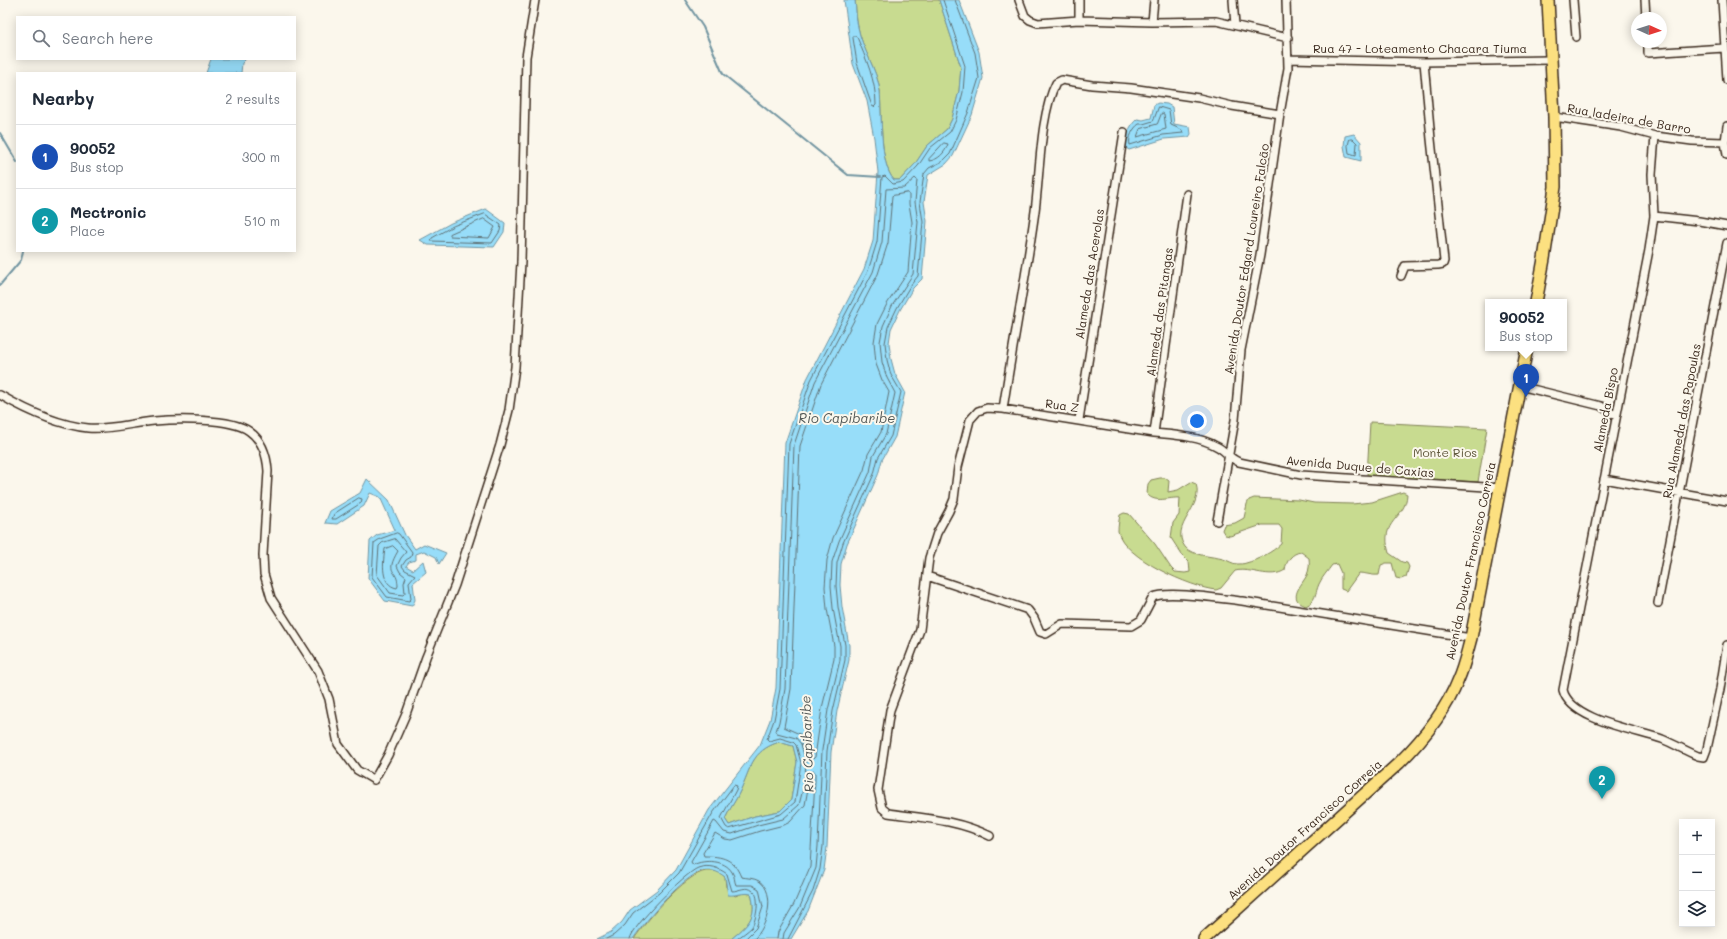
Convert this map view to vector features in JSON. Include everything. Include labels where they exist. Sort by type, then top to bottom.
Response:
[{"type":"main road","points":[[1537,299],[1555,187],[1554,117],[1548,0]]},
{"type":"main road","name":"Avenida Doutor Francisco Correia","points":[[1204,939],[1399,763],[1426,733],[1441,712],[1458,680],[1471,638],[1526,351]]},
{"type":"street","points":[[0,396],[54,420],[73,426],[106,428],[154,421],[194,420],[239,426],[249,431],[261,443],[267,458],[268,471],[263,555],[264,574],[271,598],[318,671],[329,699],[338,744],[357,770],[374,780],[388,755],[406,714],[426,657],[455,585],[500,445],[509,410],[515,367],[521,262],[526,57],[536,0]]},
{"type":"street","points":[[1019,0],[1025,16],[1038,23],[1079,20],[1152,22],[1216,21],[1288,38]]},
{"type":"street","points":[[1079,0],[1079,20]]},
{"type":"street","points":[[1152,22],[1154,0]]},
{"type":"street","points":[[1233,0],[1234,25]]},
{"type":"street","name":"Avenida Doutor Edgard Loureiro Falcão","points":[[1218,521],[1235,420],[1242,350],[1260,255],[1289,59],[1286,0]]},
{"type":"street","points":[[1573,0],[1576,37]]},
{"type":"street","points":[[1645,0],[1646,12]]},
{"type":"street","points":[[1722,0],[1727,80]]},
{"type":"street","points":[[1648,48],[1648,53],[1724,48]]},
{"type":"street","name":"Rua 47 - Loteamento Chacara Tiuma","points":[[1289,59],[1424,62],[1550,60]]},
{"type":"street","points":[[1401,276],[1405,266],[1438,266],[1442,265],[1444,262],[1430,139],[1424,62]]},
{"type":"street","points":[[1003,408],[1029,255],[1044,129],[1050,96],[1056,82],[1062,80],[1092,85],[1131,88],[1199,98],[1232,106],[1280,114]]},
{"type":"street","name":"Rua ladeira de Barro","points":[[1554,117],[1621,127],[1655,136],[1692,141],[1725,142]]},
{"type":"street","points":[[1727,126],[1725,142],[1727,155]]},
{"type":"street","name":"Alameda das Acerolas","points":[[1079,420],[1124,132]]},
{"type":"street","name":"Alameda Bispo","points":[[1655,136],[1652,174],[1654,216],[1649,250],[1564,686],[1567,700],[1582,711],[1616,727],[1662,740],[1701,757],[1706,754],[1720,689],[1727,645]]},
{"type":"street","name":"Alameda das Pitangas","points":[[1154,433],[1188,194]]},
{"type":"street","points":[[1654,216],[1727,226]]},
{"type":"street","name":"Rua Alameda das Papoulas","points":[[1658,603],[1727,243]]},
{"type":"street","points":[[1520,386],[1601,406],[1616,416]]},
{"type":"street","name":"Rua Z","points":[[927,576],[929,558],[935,540],[954,499],[958,467],[970,420],[978,411],[986,408],[1003,408],[1154,433]]},
{"type":"street","name":"Avenida Duque de Caxias","points":[[1154,433],[1176,435],[1215,445],[1222,449],[1228,457],[1239,462],[1301,475],[1501,488]]},
{"type":"street","points":[[1604,479],[1679,494],[1727,501]]},
{"type":"street","points":[[990,836],[973,827],[958,823],[888,813],[882,808],[880,801],[878,790],[890,710],[919,635],[927,576],[1028,610],[1032,613],[1040,632],[1043,634],[1046,634],[1062,624],[1131,626],[1141,620],[1153,597],[1161,594],[1206,596],[1242,601],[1471,638]]},
{"type":"green space","points":[[855,0],[939,0],[961,67],[959,91],[952,119],[947,129],[927,146],[915,164],[900,180],[894,180],[889,172],[886,162],[882,138],[880,91],[876,75],[860,35]]},
{"type":"green space","name":"Monte Rios","points":[[1370,422],[1487,428],[1478,482],[1367,476]]},
{"type":"green space","points":[[1165,478],[1169,481],[1168,492],[1178,490],[1191,482],[1196,484],[1197,493],[1195,501],[1181,531],[1181,539],[1185,547],[1197,554],[1223,559],[1237,564],[1251,562],[1260,558],[1281,544],[1282,529],[1279,525],[1262,525],[1230,536],[1225,535],[1222,530],[1224,525],[1235,523],[1244,518],[1249,500],[1254,498],[1299,500],[1314,503],[1352,504],[1372,502],[1403,492],[1407,494],[1406,503],[1390,526],[1387,533],[1387,542],[1389,553],[1402,562],[1407,563],[1409,567],[1406,577],[1401,579],[1396,578],[1392,563],[1386,563],[1381,565],[1379,575],[1359,573],[1346,591],[1341,589],[1341,573],[1337,564],[1332,565],[1320,581],[1312,602],[1306,606],[1297,600],[1296,596],[1299,587],[1307,575],[1309,567],[1309,558],[1301,552],[1292,556],[1288,561],[1285,570],[1279,573],[1267,574],[1241,570],[1235,571],[1221,588],[1216,590],[1191,584],[1176,578],[1145,561],[1132,551],[1123,541],[1118,531],[1120,515],[1124,513],[1129,514],[1155,544],[1175,572],[1190,572],[1189,562],[1182,555],[1171,538],[1173,523],[1179,515],[1180,498],[1154,499],[1147,494],[1148,484],[1151,480]]},
{"type":"green space","points":[[779,742],[793,746],[797,762],[791,800],[780,811],[755,816],[729,825],[725,819],[738,795],[753,761],[763,750]]},
{"type":"green space","points":[[706,871],[718,871],[725,877],[726,887],[735,896],[743,893],[751,894],[753,909],[747,925],[731,939],[634,939],[647,921],[677,889],[697,874]]},
{"type":"water","name":"Rio Capibaribe","points":[[844,0],[855,0],[860,35],[876,75],[880,91],[884,151],[889,172],[894,180],[900,180],[915,164],[927,146],[947,129],[952,119],[959,91],[961,67],[939,0],[959,0],[979,52],[983,78],[972,115],[953,156],[946,164],[928,175],[924,202],[927,221],[922,279],[913,288],[900,310],[891,329],[889,343],[895,374],[905,392],[895,437],[882,460],[878,475],[847,544],[841,564],[840,585],[842,607],[849,645],[849,660],[837,711],[831,752],[827,847],[824,870],[808,911],[791,939],[731,939],[747,925],[750,920],[753,909],[751,894],[745,893],[728,895],[725,877],[719,873],[709,870],[699,872],[681,884],[654,912],[633,939],[597,939],[611,932],[622,922],[630,910],[657,890],[676,870],[709,810],[760,745],[770,720],[776,688],[785,443],[807,379],[864,269],[873,241],[878,172],[874,138],[867,101],[853,64]],"holes":[[[779,742],[793,746],[797,762],[791,800],[780,811],[755,816],[729,825],[725,819],[757,755],[763,750]]]},
{"type":"water","points":[[211,60],[245,60],[242,63],[241,72],[206,72]]},
{"type":"water","points":[[1158,103],[1167,104],[1172,107],[1174,124],[1190,127],[1191,134],[1189,137],[1164,139],[1129,150],[1126,148],[1126,140],[1132,125],[1137,119],[1143,120],[1151,118],[1154,105]]},
{"type":"water","points":[[1354,134],[1361,142],[1361,161],[1346,157],[1344,146],[1345,136]]},
{"type":"water","points":[[486,209],[505,223],[504,232],[494,247],[428,245],[420,240],[451,223]]},
{"type":"water","points":[[367,479],[389,500],[405,535],[415,549],[424,544],[446,553],[439,564],[436,557],[424,551],[416,554],[416,560],[409,562],[406,566],[413,570],[423,561],[426,572],[413,583],[415,600],[412,606],[385,601],[368,578],[370,541],[377,535],[395,530],[380,497],[370,493],[364,506],[337,524],[325,523],[330,511],[360,493]]},
{"type":"waterway","points":[[685,0],[703,27],[723,74],[848,175],[880,177]]},
{"type":"waterway","points":[[0,133],[16,160]]},
{"type":"waterway","points":[[0,285],[21,260],[23,252]]},
{"type":"place","name":"90052","points":[[1526,397]]},
{"type":"place","name":"Mectronic","points":[[1602,799]]}]
